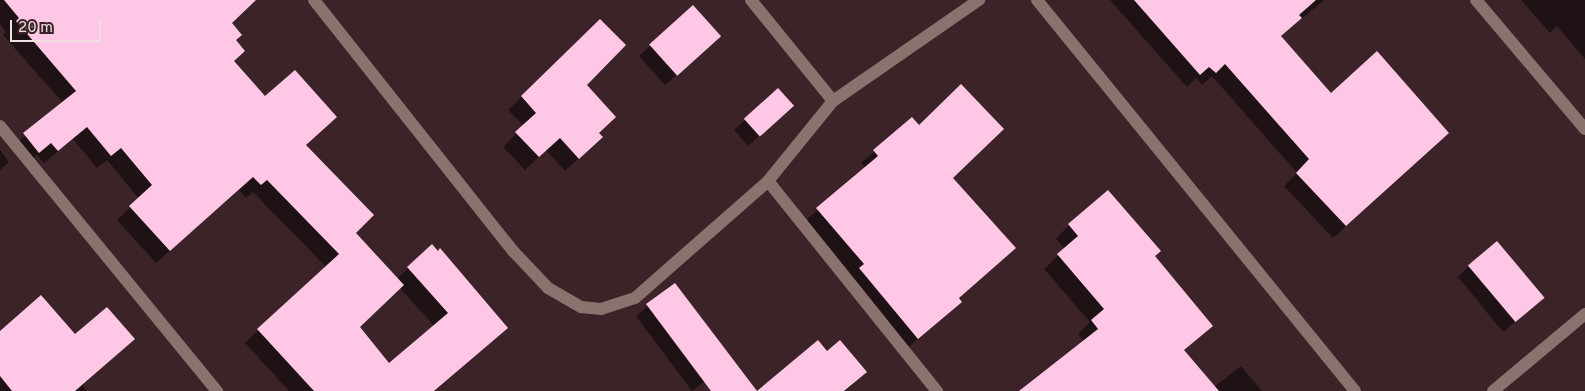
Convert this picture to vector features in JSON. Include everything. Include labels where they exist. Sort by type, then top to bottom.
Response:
[{"type":"street","points":[[314,0],[514,252],[548,288],[581,306],[601,309],[635,298],[768,181],[833,101],[979,0]]},
{"type":"street","points":[[750,0],[833,101]]},
{"type":"street","points":[[1037,0],[1355,391]]},
{"type":"street","points":[[1476,0],[1585,129]]},
{"type":"street","points":[[0,126],[217,391]]},
{"type":"street","points":[[768,181],[937,391]]},
{"type":"street","points":[[1493,391],[1585,314]]},
{"type":"building","points":[[4,0],[256,0],[232,23],[242,35],[236,40],[245,51],[234,61],[265,96],[295,70],[337,117],[306,145],[374,215],[356,233],[404,285],[360,327],[389,363],[448,313],[407,267],[432,244],[438,251],[440,248],[508,328],[434,391],[314,391],[257,329],[339,254],[267,180],[261,185],[253,177],[170,251],[129,206],[152,185],[121,148],[111,156],[87,127],[58,151],[51,143],[39,153],[23,133],[76,91],[16,21],[19,18]]},
{"type":"building","points":[[1134,0],[1316,0],[1299,15],[1302,18],[1281,36],[1331,93],[1377,51],[1449,133],[1346,226],[1296,173],[1309,159],[1225,64],[1216,73],[1209,67],[1200,75]]},
{"type":"building","points":[[693,5],[721,36],[677,76],[649,44]]},
{"type":"building","points":[[600,19],[626,45],[587,85],[616,117],[599,133],[603,137],[579,159],[560,138],[539,157],[515,132],[536,113],[521,96]]},
{"type":"building","points":[[961,84],[1004,129],[953,178],[1016,248],[959,298],[962,302],[918,339],[859,268],[864,264],[816,208],[878,156],[873,150],[912,117],[919,125]]},
{"type":"building","points":[[778,88],[794,106],[760,137],[744,119]]},
{"type":"building","points":[[1108,190],[1161,251],[1155,256],[1213,326],[1184,350],[1219,391],[1019,391],[1098,329],[1091,320],[1104,309],[1057,254],[1078,236],[1068,224]]},
{"type":"building","points":[[1497,241],[1545,298],[1515,322],[1468,265]]},
{"type":"building","points":[[675,283],[757,391],[711,391],[646,304]]},
{"type":"building","points":[[41,295],[75,334],[107,307],[135,339],[75,391],[12,391],[0,376],[0,331]]},
{"type":"building","points":[[818,340],[827,351],[840,340],[867,372],[844,391],[757,391]]}]
